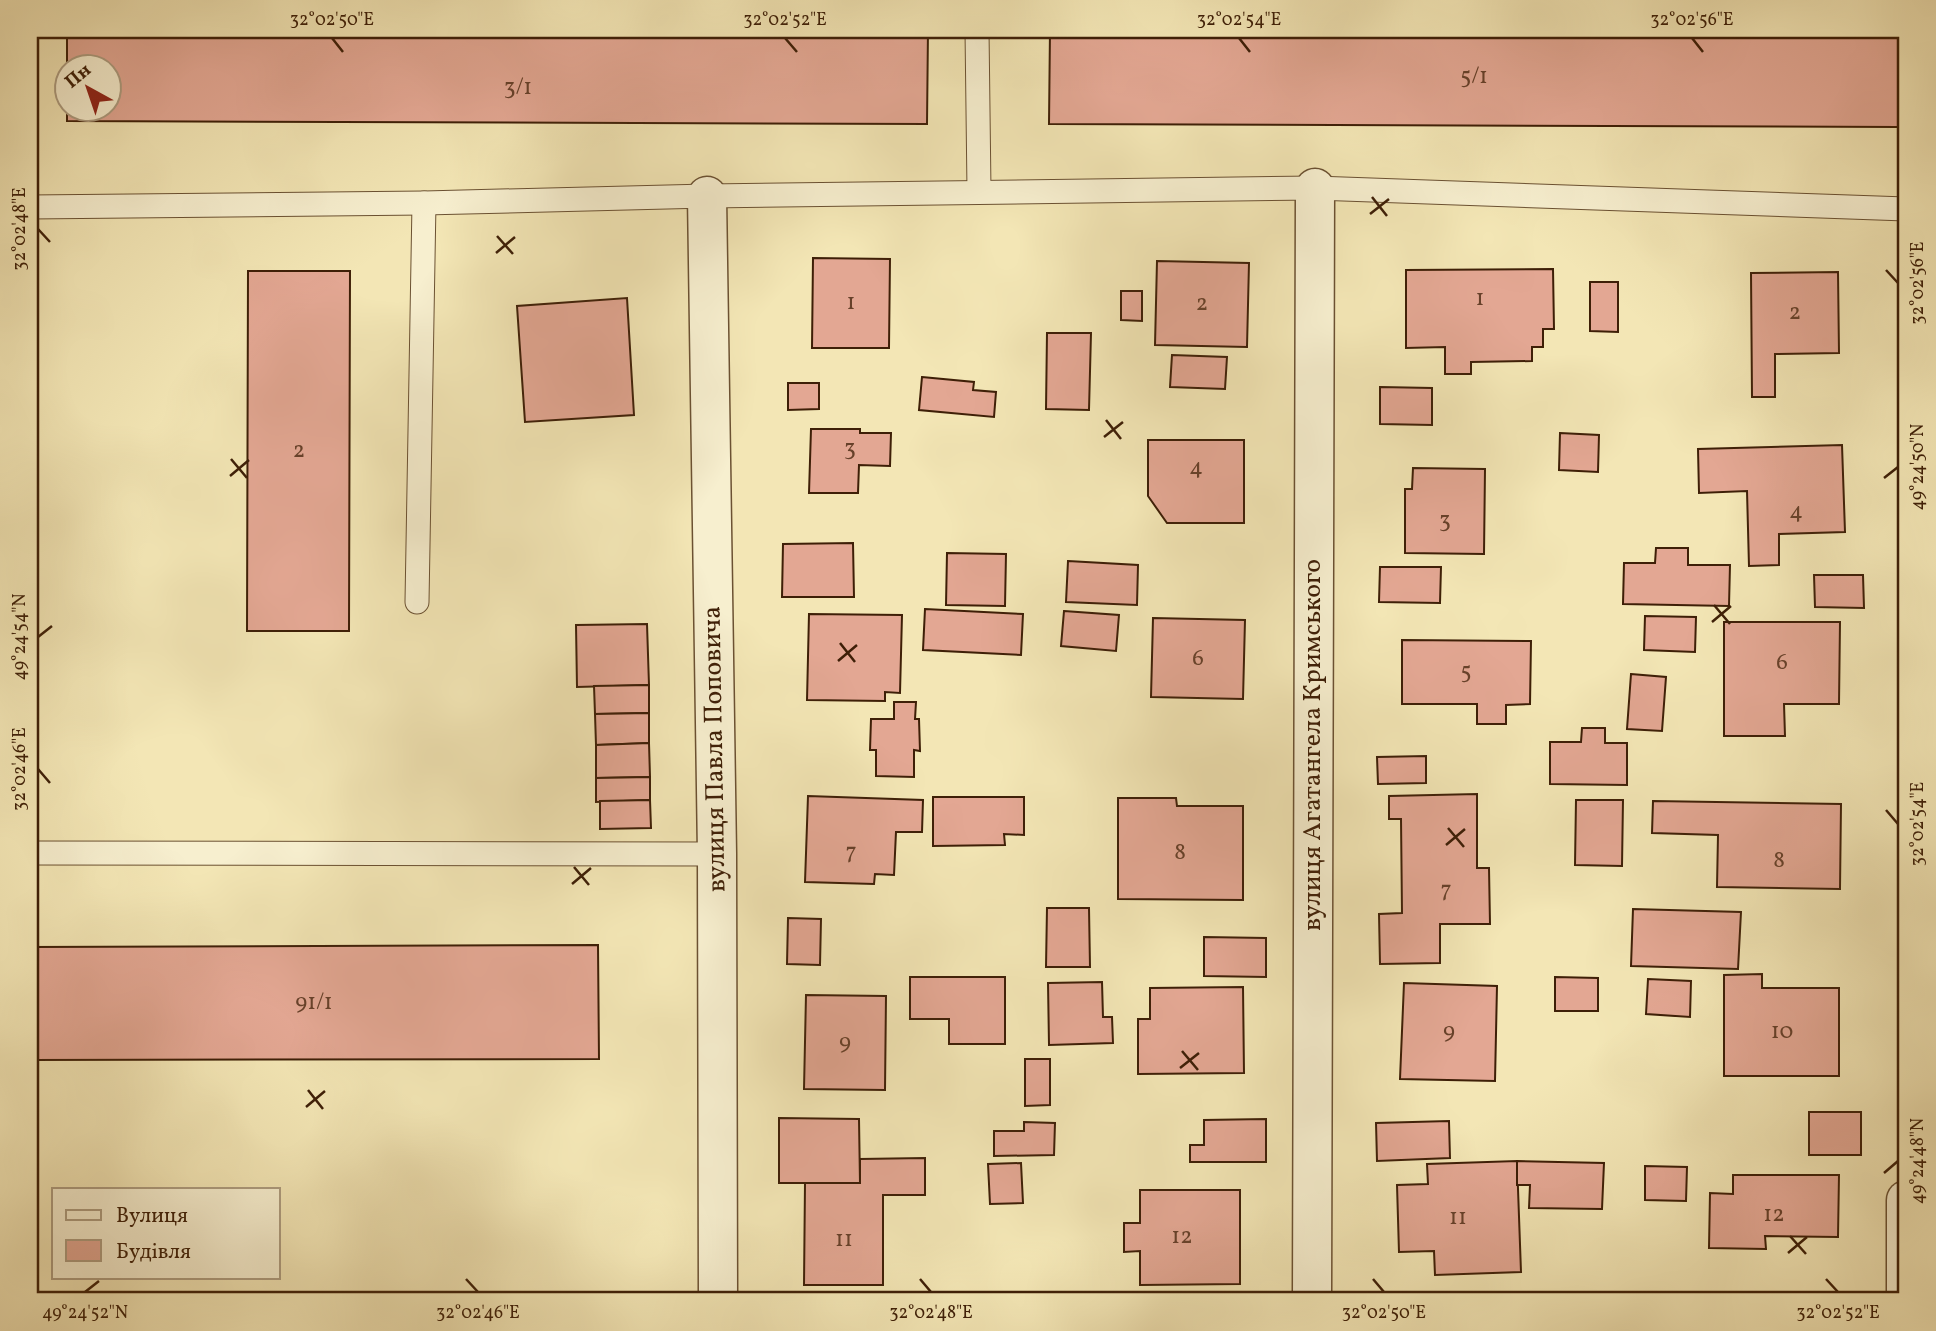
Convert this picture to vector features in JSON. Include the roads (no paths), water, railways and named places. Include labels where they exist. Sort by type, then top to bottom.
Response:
[{"type":"street","name":"вулиця Агатангела Кримського","points":[[1311,1301],[1315,188]]},
{"type":"street","name":"вулиця Павла Поповича","points":[[707,196],[717,854],[718,1301]]},
{"type":"street","points":[[1906,1200],[1906,1301]]},
{"type":"lane","points":[[977,30],[979,191]]},
{"type":"lane","points":[[30,207],[1315,188],[1906,209]]},
{"type":"lane","points":[[417,601],[424,203]]},
{"type":"lane","points":[[30,853],[717,854]]}]
